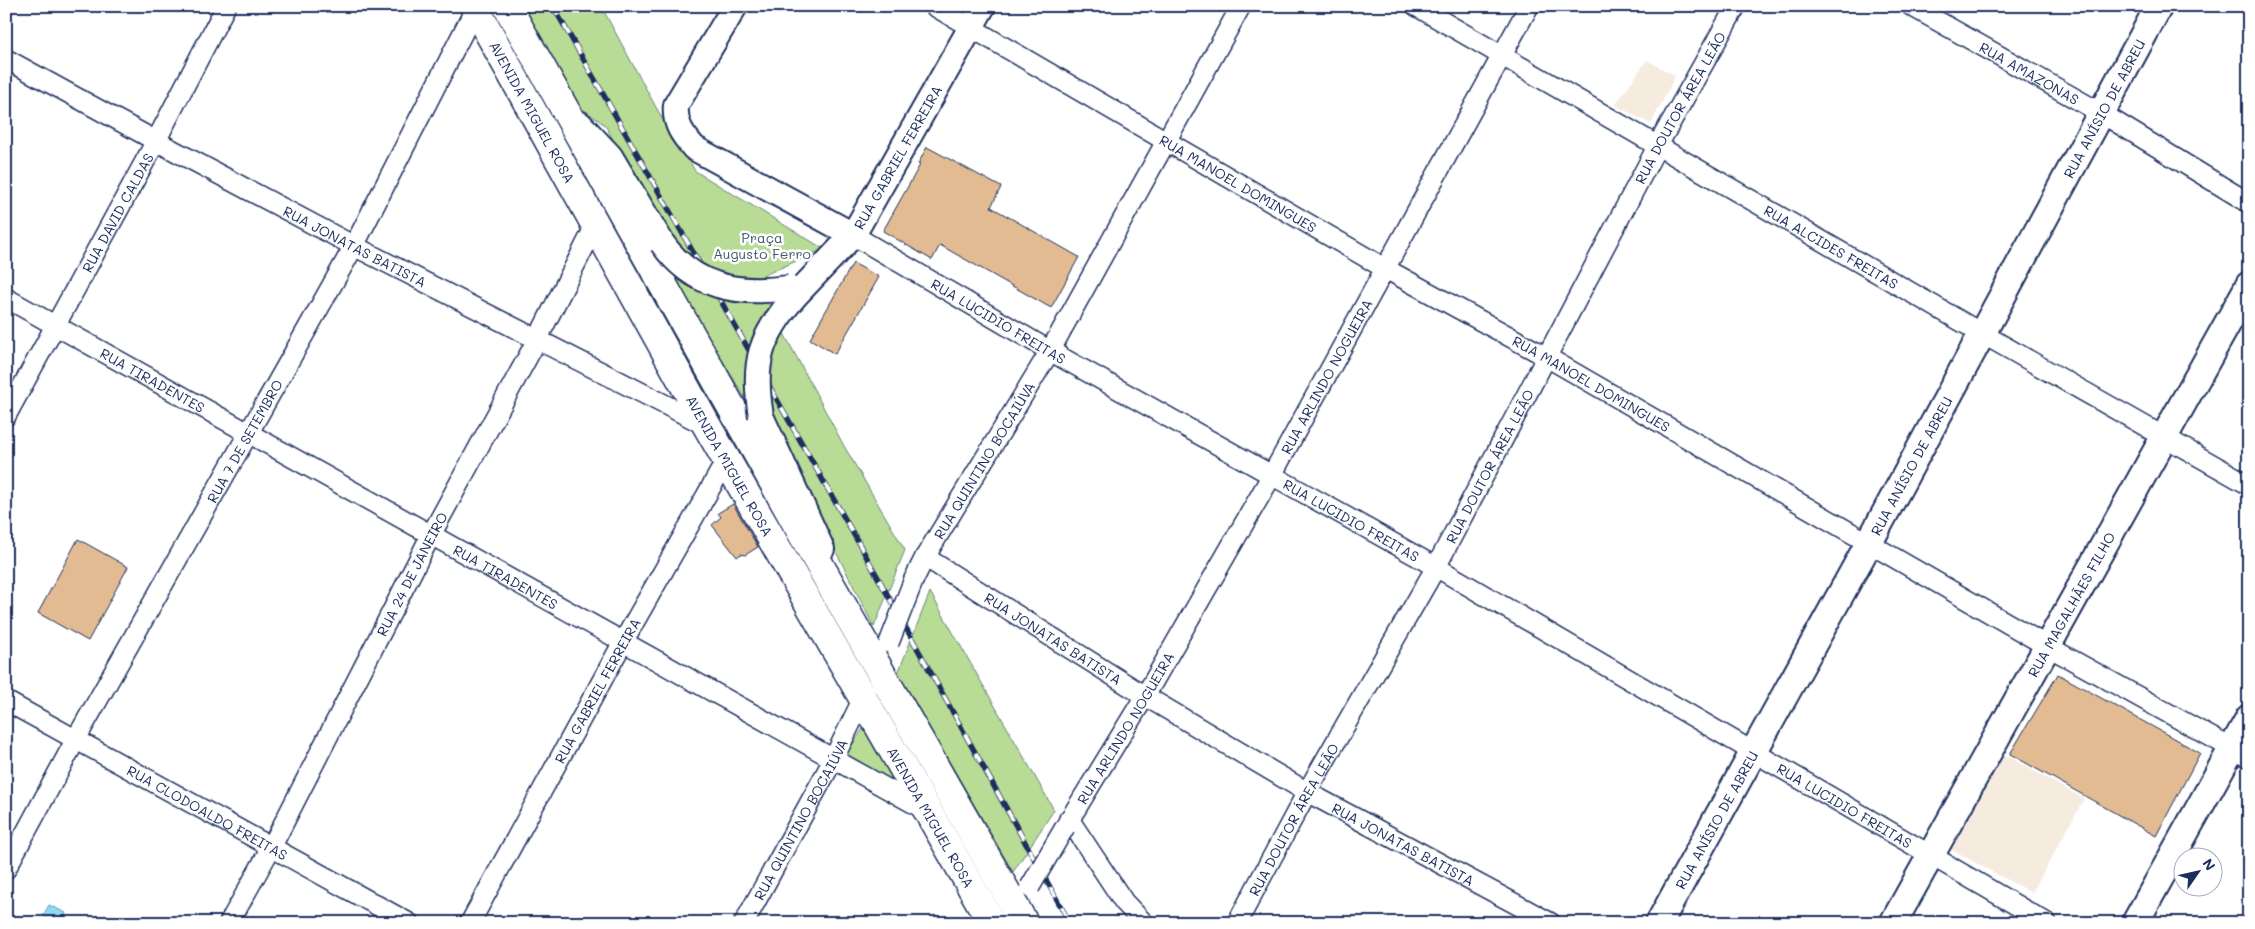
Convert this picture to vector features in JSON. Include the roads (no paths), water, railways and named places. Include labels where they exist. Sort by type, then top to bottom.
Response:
[{"type":"main road","name":"AVENIDA MIGUEL ROSA","points":[[507,6],[832,587],[883,655],[1017,919]]},
{"type":"main road","name":"RUA ANÍSIO DE ABREU","points":[[1659,923],[1870,543],[2159,6]]},
{"type":"main road","name":"AVENIDA MIGUEL ROSA","points":[[474,7],[707,426],[992,923]]},
{"type":"main road","name":"RUA MAGALHÃES FILHO","points":[[1893,923],[2249,285]]},
{"type":"main road","points":[[2135,923],[2240,753],[2249,718]]},
{"type":"street","name":"RUA DAVID CALDAS","points":[[6,416],[156,142],[226,6]]},
{"type":"street","name":"RUA LUCIDIO FREITAS","points":[[735,6],[676,105],[675,116],[682,134],[694,148],[852,235],[1050,351],[1436,567],[1754,754],[1932,854],[2047,923]]},
{"type":"street","name":"RUA MANOEL DOMINGUES","points":[[934,6],[1386,269],[1545,356],[2047,646],[2240,753]]},
{"type":"street","name":"RUA GABRIEL FERREIRA","points":[[832,587],[824,554],[815,530],[761,416],[757,374],[764,339],[776,318],[798,289],[852,235],[984,6]]},
{"type":"street","name":"RUA QUINTINO BOCAIÚVA","points":[[744,923],[833,760],[864,698],[925,557],[1050,351],[1241,6]]},
{"type":"street","name":"RUA ALCIDES FREITAS","points":[[1416,6],[1981,334],[2249,485]]},
{"type":"street","name":"RUA ARLINDO NOGUEIRA","points":[[1017,919],[1030,887],[1145,696],[1272,476],[1529,6]]},
{"type":"street","name":"RUA DOUTOR ÁREA LEÃO","points":[[1237,923],[1308,792],[1436,567],[1545,356],[1658,145],[1736,6]]},
{"type":"street","name":"RUA AMAZONAS","points":[[1911,6],[2101,114],[2249,203]]},
{"type":"street","name":"RUA 7 DE SETEMBRO","points":[[6,869],[76,739],[354,246],[474,7]]},
{"type":"street","name":"RUA JONATAS BATISTA","points":[[6,59],[156,142],[354,246],[538,338],[707,426]]},
{"type":"street","points":[[562,105],[610,156],[662,243],[681,264],[708,282],[724,288],[759,292],[798,289]]},
{"type":"street","name":"RUA 24 DE JANEIRO","points":[[229,923],[272,846],[431,535],[538,338],[595,226]]},
{"type":"street","name":"RUA TIRADENTES","points":[[6,298],[928,812]]},
{"type":"street","name":"RUA GABRIEL FERREIRA","points":[[470,923],[623,642],[727,460]]},
{"type":"street","name":"RUA JONATAS BATISTA","points":[[925,557],[1145,696],[1308,792],[1551,923]]},
{"type":"street","name":"RUA CLODOALDO FREITAS","points":[[6,701],[410,923]]},
{"type":"street","points":[[1067,823],[1114,888],[1144,923]]},
{"type":"water","points":[[49,905],[66,913],[61,923],[43,916]]},
{"type":"railway","points":[[553,6],[866,556],[1070,923]]},
{"type":"park label","name":"Praça Augusto Ferro","points":[[762,246]]}]
